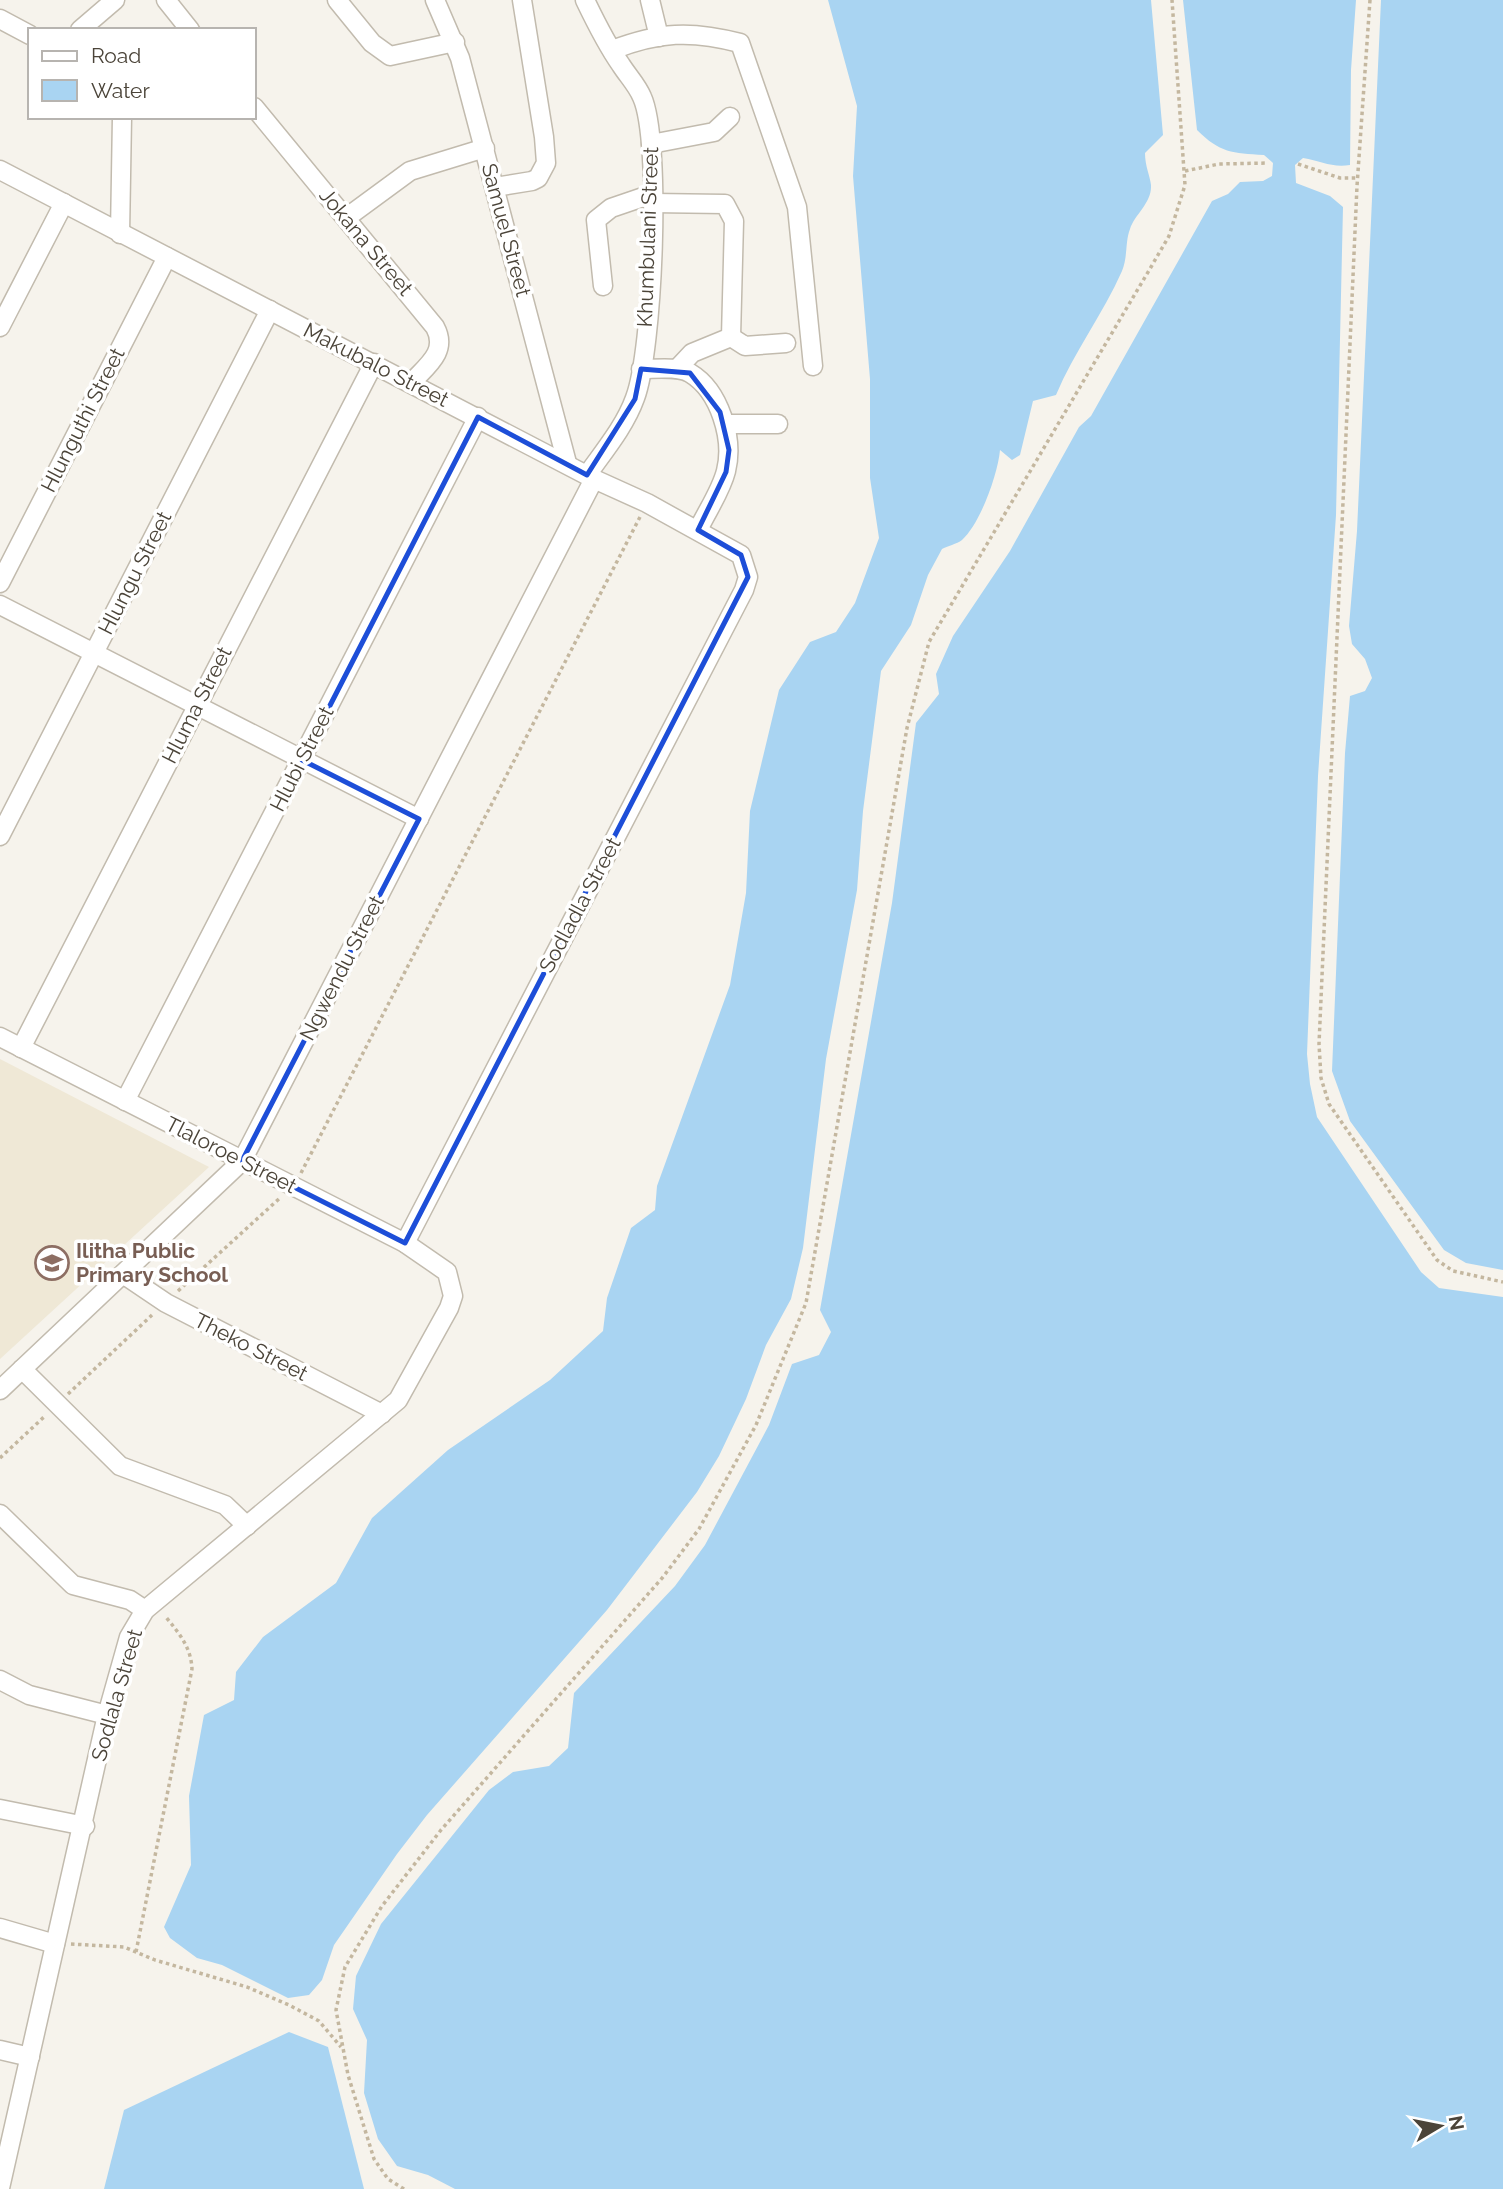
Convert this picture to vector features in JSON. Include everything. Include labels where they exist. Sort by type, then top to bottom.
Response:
[{"type":"street","points":[[83,28],[115,0]]},
{"type":"street","points":[[166,0],[188,28]]},
{"type":"street","points":[[337,0],[372,43],[390,56],[455,42]]},
{"type":"street","name":"Samuel Street","points":[[435,0],[455,42],[567,463]]},
{"type":"street","points":[[495,187],[532,181],[538,178],[546,163],[522,0]]},
{"type":"street","name":"Khumbulani Street","points":[[585,0],[642,97],[652,144],[650,295],[641,369],[635,399],[591,477]]},
{"type":"street","points":[[650,0],[659,37]]},
{"type":"street","points":[[0,19],[28,34]]},
{"type":"street","points":[[612,50],[659,37],[690,33],[740,44],[797,206],[813,366]]},
{"type":"street","name":"Jokana Street","points":[[256,109],[440,336],[434,358],[412,382]]},
{"type":"street","points":[[652,144],[714,132],[730,117]]},
{"type":"street","points":[[120,234],[122,119]]},
{"type":"street","points":[[346,218],[410,171],[485,148]]},
{"type":"street","name":"Makubalo Street","points":[[0,170],[698,530],[741,555],[747,566]]},
{"type":"street","points":[[603,286],[596,220],[611,208],[652,199],[725,204],[734,221],[731,337]]},
{"type":"street","points":[[0,327],[64,203]]},
{"type":"street","name":"Hlunguthi Street","points":[[0,583],[167,257]]},
{"type":"street","name":"Hlungu Street","points":[[0,836],[270,310]]},
{"type":"street","points":[[731,337],[745,346],[786,343]]},
{"type":"street","points":[[677,369],[692,354],[731,337]]},
{"type":"street","name":"Hluma Street","points":[[21,1048],[374,363]]},
{"type":"street","points":[[641,369],[677,369],[690,373],[702,384],[725,424],[729,450],[726,472],[698,530]]},
{"type":"street","name":"Hlubi Street","points":[[125,1101],[478,417]]},
{"type":"street","points":[[725,424],[778,424]]},
{"type":"street","name":"Ngwendu Street","points":[[0,1390],[242,1161],[419,819],[591,477]]},
{"type":"street","name":"Sodladla Street","points":[[404,1243],[744,590],[747,566]]},
{"type":"street","points":[[0,605],[419,819]]},
{"type":"street","name":"Tlaloroe Street","points":[[0,1037],[404,1243],[439,1264],[452,1284]]},
{"type":"street","name":"Theko Street","points":[[123,1274],[166,1303],[383,1414]]},
{"type":"street","name":"Sodlala Street","points":[[0,2188],[2,2169],[85,1826],[107,1715],[129,1637],[145,1611],[383,1414],[406,1388],[444,1319],[453,1296],[452,1284]]},
{"type":"street","points":[[22,1369],[120,1466],[225,1505],[247,1525]]},
{"type":"street","points":[[0,1514],[73,1585],[130,1601],[145,1611]]},
{"type":"street","points":[[0,1680],[29,1695],[107,1715]]},
{"type":"street","points":[[0,1809],[85,1826]]},
{"type":"street","points":[[0,1928],[55,1944]]},
{"type":"street","points":[[0,2050],[30,2057]]},
{"type":"path","points":[[404,2189],[388,2179],[374,2159],[343,2049],[336,2010],[339,1987],[360,1939],[441,1830],[663,1577],[699,1529],[756,1425],[806,1303],[907,728],[929,642],[1169,236],[1182,199],[1185,171],[1172,0]]},
{"type":"path","points":[[1370,0],[1357,178],[1320,1017],[1321,1077],[1329,1104],[1339,1122],[1437,1260],[1453,1271],[1503,1282]]},
{"type":"path","points":[[1185,171],[1219,164],[1268,163]]},
{"type":"path","points":[[1298,164],[1340,178],[1357,178]]},
{"type":"path","points":[[0,1458],[292,1187],[647,503]]},
{"type":"path","points":[[136,1952],[192,1669],[191,1655],[184,1640],[162,1611],[145,1611]]},
{"type":"path","points":[[55,1944],[124,1947],[247,1987],[318,2021],[343,2049]]},
{"type":"highlighted area","points":[[641,369],[690,373],[720,412],[729,450],[726,472],[698,530],[741,555],[748,577],[405,1243],[242,1161],[419,819],[302,760],[478,417],[587,475],[635,399]]},
{"type":"shaded area","name":"Ilitha Public Primary School","points":[[0,1059],[209,1167],[0,1359]]},
{"type":"water","points":[[828,0],[1151,0],[1163,135],[1145,153],[1151,191],[1130,229],[1122,271],[1056,395],[1033,401],[1020,455],[1012,460],[1000,450],[992,485],[975,523],[962,540],[942,549],[928,575],[911,625],[881,671],[863,811],[857,890],[826,1059],[803,1248],[791,1299],[766,1345],[746,1399],[719,1456],[697,1492],[607,1610],[427,1815],[397,1854],[334,1945],[322,1980],[309,1995],[288,1998],[222,1965],[197,1958],[170,1938],[164,1927],[191,1865],[189,1796],[204,1715],[234,1700],[236,1672],[263,1637],[336,1583],[372,1518],[448,1450],[550,1380],[603,1331],[607,1298],[631,1228],[655,1210],[657,1186],[730,985],[746,893],[750,811],[779,690],[810,642],[836,632],[855,603],[879,538],[870,478],[870,379],[853,176],[857,106]]},
{"type":"water","points":[[1183,0],[1356,0],[1351,70],[1350,165],[1332,165],[1303,158],[1295,165],[1296,183],[1330,196],[1343,207],[1336,515],[1318,776],[1307,1054],[1317,1117],[1421,1272],[1439,1288],[1503,1297],[1503,2189],[455,2189],[428,2175],[397,2166],[378,2139],[364,2093],[367,2040],[353,2009],[356,1976],[381,1924],[489,1790],[513,1772],[549,1766],[568,1748],[574,1693],[675,1586],[705,1545],[769,1425],[792,1364],[819,1355],[831,1332],[820,1310],[892,903],[916,723],[939,694],[936,674],[953,636],[1010,551],[1079,427],[1091,416],[1212,201],[1228,194],[1240,182],[1263,181],[1272,176],[1273,163],[1264,155],[1227,150],[1197,130]]},
{"type":"water","points":[[1381,0],[1503,0],[1503,1270],[1466,1263],[1444,1250],[1350,1121],[1332,1071],[1345,753],[1350,696],[1365,691],[1372,678],[1365,659],[1352,644],[1349,626],[1357,531]]},
{"type":"water","points":[[289,2032],[328,2047],[364,2189],[104,2189],[124,2110]]},
{"type":"place","name":"Ilitha Public Primary School","points":[[52,1263]]}]
